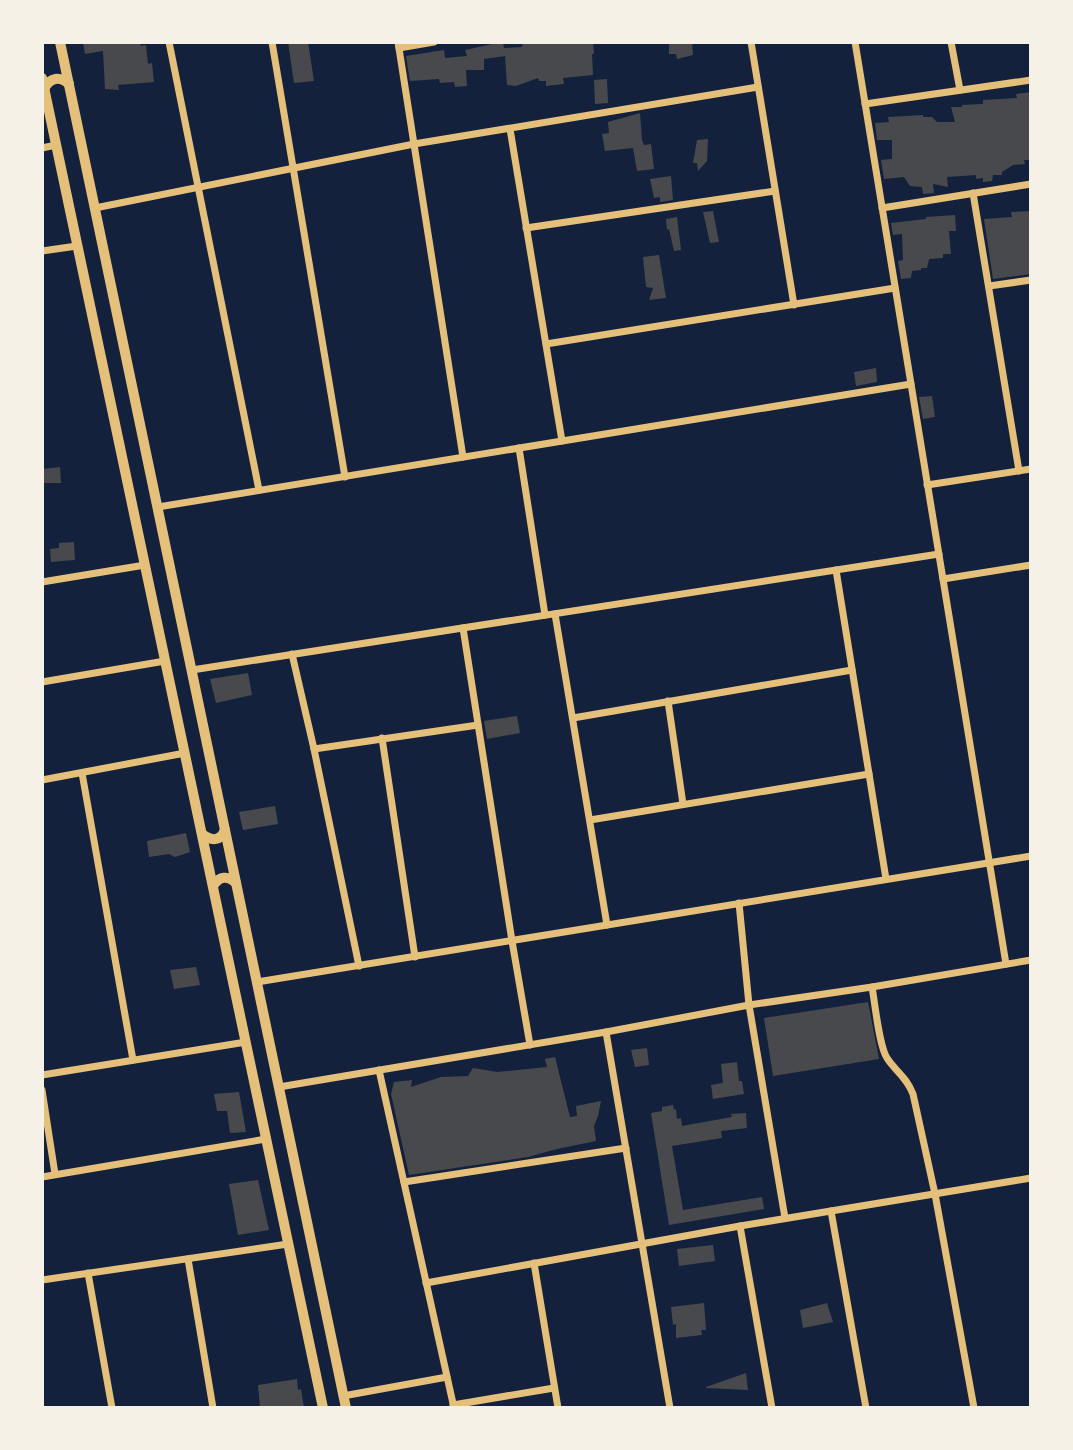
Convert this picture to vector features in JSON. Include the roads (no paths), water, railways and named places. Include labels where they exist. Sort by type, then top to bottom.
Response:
[{"type":"street","points":[[60,42],[346,1408]]},
{"type":"street","points":[[169,42],[259,490]]},
{"type":"street","points":[[272,42],[345,477]]},
{"type":"street","points":[[434,42],[398,45],[463,457]]},
{"type":"street","points":[[751,42],[794,304]]},
{"type":"street","points":[[855,42],[1006,964]]},
{"type":"street","points":[[951,42],[960,90]]},
{"type":"street","points":[[42,78],[323,1408]]},
{"type":"street","points":[[44,89],[52,79],[58,78],[69,85]]},
{"type":"street","points":[[865,104],[1031,80]]},
{"type":"street","points":[[95,208],[414,144],[758,87]]},
{"type":"street","points":[[510,129],[562,441]]},
{"type":"street","points":[[42,148],[56,145]]},
{"type":"street","points":[[882,208],[1031,184]]},
{"type":"street","points":[[526,228],[775,191]]},
{"type":"street","points":[[973,193],[1019,471]]},
{"type":"street","points":[[42,251],[77,246]]},
{"type":"street","points":[[989,286],[1031,280]]},
{"type":"street","points":[[546,344],[895,288]]},
{"type":"street","points":[[158,507],[911,384]]},
{"type":"street","points":[[519,448],[545,615]]},
{"type":"street","points":[[927,485],[1031,469]]},
{"type":"street","points":[[192,670],[939,554]]},
{"type":"street","points":[[42,582],[145,565]]},
{"type":"street","points":[[943,579],[1031,565]]},
{"type":"street","points":[[836,570],[886,879]]},
{"type":"street","points":[[555,614],[607,925]]},
{"type":"street","points":[[463,628],[530,1045]]},
{"type":"street","points":[[292,654],[359,966]]},
{"type":"street","points":[[42,682],[165,661]]},
{"type":"street","points":[[573,718],[852,670]]},
{"type":"street","points":[[668,701],[683,804]]},
{"type":"street","points":[[314,749],[478,725]]},
{"type":"street","points":[[382,738],[415,957]]},
{"type":"street","points":[[42,780],[185,753]]},
{"type":"street","points":[[82,773],[132,1060]]},
{"type":"street","points":[[590,820],[869,774]]},
{"type":"street","points":[[202,834],[214,840],[225,830]]},
{"type":"street","points":[[257,982],[1031,856]]},
{"type":"street","points":[[213,887],[216,881],[226,877],[236,883]]},
{"type":"street","points":[[739,903],[750,1005],[785,1218]]},
{"type":"street","points":[[279,1087],[750,1005],[1031,960]]},
{"type":"street","points":[[872,987],[887,1058],[908,1082],[913,1094],[935,1194],[974,1408]]},
{"type":"street","points":[[606,1032],[670,1408]]},
{"type":"street","points":[[42,1075],[246,1042]]},
{"type":"street","points":[[379,1070],[454,1407],[554,1388]]},
{"type":"street","points":[[42,1090],[55,1174]]},
{"type":"street","points":[[42,1177],[266,1139]]},
{"type":"street","points":[[404,1182],[626,1148]]},
{"type":"street","points":[[426,1283],[785,1218],[1031,1178]]},
{"type":"street","points":[[831,1211],[866,1408]]},
{"type":"street","points":[[740,1226],[772,1408]]},
{"type":"street","points":[[42,1280],[288,1244]]},
{"type":"street","points":[[188,1259],[214,1408]]},
{"type":"street","points":[[534,1263],[558,1408]]},
{"type":"street","points":[[88,1273],[113,1408]]},
{"type":"street","points":[[343,1396],[447,1377]]}]
